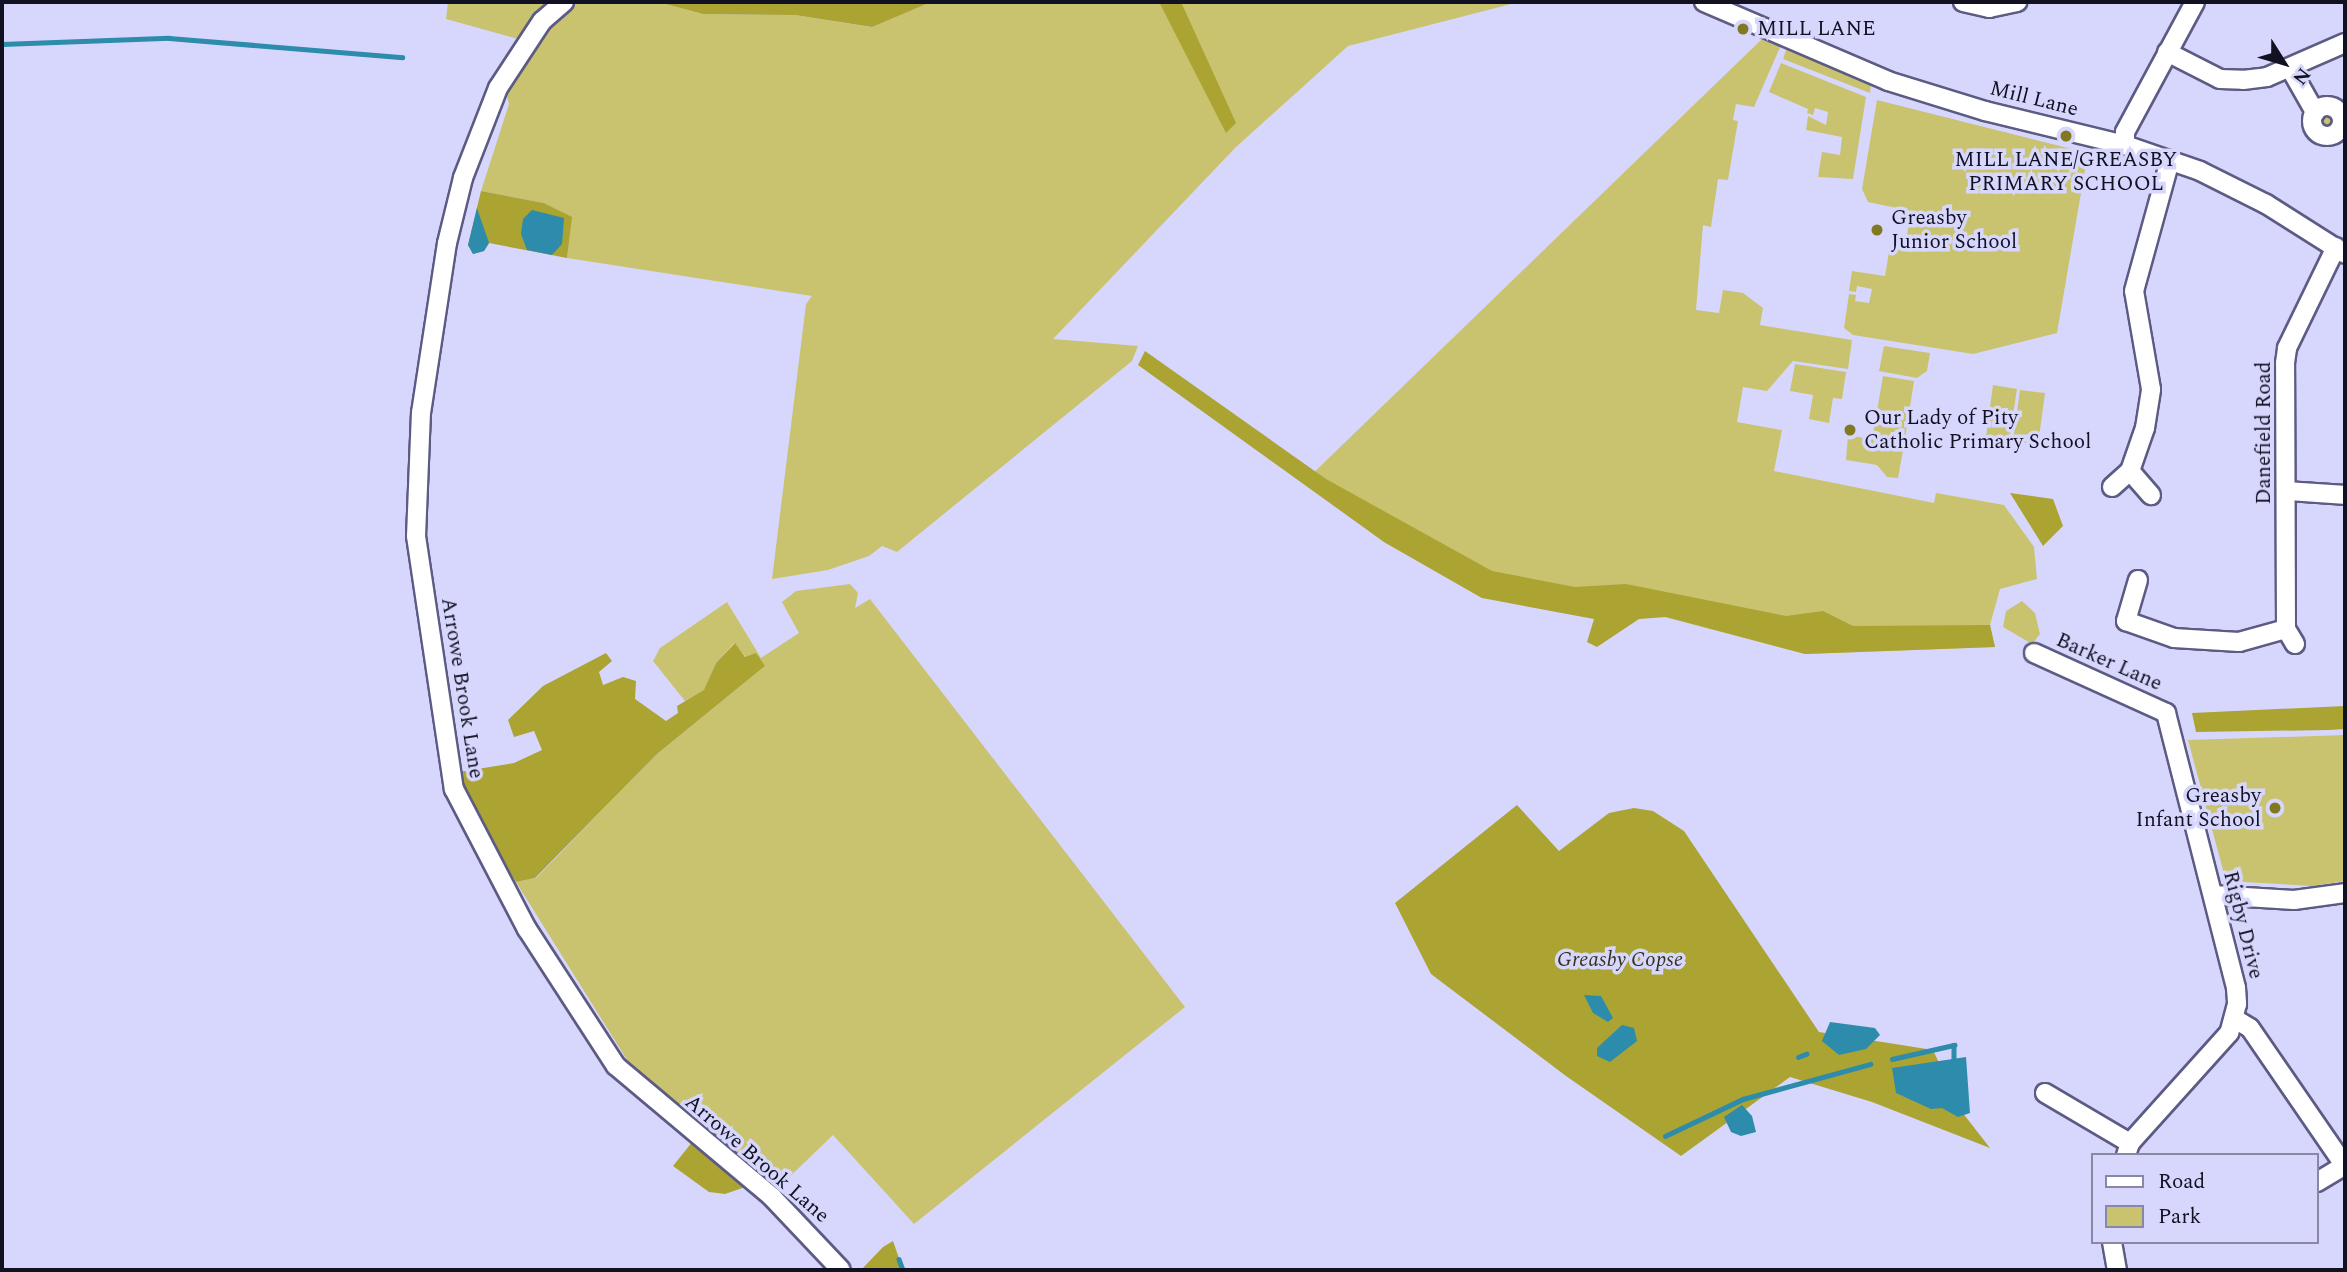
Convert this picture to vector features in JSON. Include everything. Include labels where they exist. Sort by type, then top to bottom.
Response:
[{"type":"street","name":"Arrowe Brook Lane","points":[[564,2],[542,21],[498,88],[463,178],[447,243],[421,412],[416,536],[454,789],[527,929],[616,1066],[772,1197],[826,1249],[841,1270]]},
{"type":"street","name":"Mill Lane","points":[[1704,2],[1888,81],[1985,111],[2125,145],[2170,160],[2234,186],[2340,251]]},
{"type":"street","points":[[1963,2],[1989,8],[2017,2]]},
{"type":"street","points":[[2125,145],[2125,132],[2195,2]]},
{"type":"street","points":[[2167,52],[2220,79],[2267,77],[2345,43]]},
{"type":"street","points":[[2290,68],[2315,112]]},
{"type":"street","points":[[2112,487],[2130,471],[2145,428],[2151,389],[2134,291],[2170,160]]},
{"type":"street","name":"Danefield Road","points":[[2138,580],[2126,621],[2174,638],[2239,642],[2290,637],[2287,348],[2340,251]]},
{"type":"street","points":[[2130,471],[2151,495]]},
{"type":"street","points":[[2287,491],[2345,495]]},
{"type":"street","name":"Barker Lane","points":[[2034,653],[2166,713]]},
{"type":"street","name":"Rigby Drive","points":[[2166,713],[2236,988],[2235,1019]]},
{"type":"street","points":[[2213,895],[2294,900],[2345,894]]},
{"type":"street","points":[[2045,1093],[2128,1149],[2218,1048],[2235,1019],[2250,1028],[2345,1165],[2319,1181]]},
{"type":"street","points":[[2112,1244],[2117,1270]]},
{"type":"green space","points":[[448,2],[549,2],[518,39],[446,19]]},
{"type":"green space","points":[[577,2],[658,2],[703,14],[795,15],[871,27],[931,2],[1159,2],[1227,132],[1181,2],[1519,2],[1348,46],[1235,148],[1053,339],[1138,346],[1132,361],[897,552],[882,546],[869,556],[828,570],[772,579],[806,304],[812,296],[567,258],[571,217],[544,203],[481,191],[509,104],[506,93],[547,28]]},
{"type":"green space","points":[[658,2],[931,2],[872,27],[795,15],[703,14]]},
{"type":"green space","points":[[1159,2],[1181,2],[1236,123],[1226,133]]},
{"type":"green space","points":[[1763,38],[1781,45],[1754,107],[1736,104],[1733,120],[1738,121],[1728,180],[1718,179],[1711,227],[1703,225],[1696,310],[1719,313],[1723,290],[1743,293],[1763,308],[1760,325],[1852,340],[1848,369],[1793,361],[1767,391],[1743,387],[1737,422],[1782,430],[1774,471],[1934,503],[1936,493],[2004,505],[2034,547],[2037,579],[2000,589],[1990,625],[1995,647],[1805,654],[1623,606],[1482,598],[1384,542],[1304,482]]},
{"type":"green space","points":[[1787,47],[1865,80],[1871,84],[1870,93],[1783,59]]},
{"type":"green space","points":[[1781,63],[1866,97],[1853,179],[1818,177],[1822,152],[1840,155],[1842,137],[1806,130],[1808,116],[1826,125],[1828,112],[1815,108],[1813,115],[1807,113],[1808,109],[1769,92]]},
{"type":"green space","points":[[1877,100],[2072,149],[2071,158],[2079,161],[2081,156],[2087,158],[2057,333],[1973,354],[1853,335],[1844,328],[1849,294],[1856,295],[1855,301],[1869,303],[1872,289],[1857,286],[1856,292],[1849,291],[1852,271],[1885,276],[1890,246],[1905,247],[1911,211],[1868,202],[1862,189]]},
{"type":"green space","points":[[2327,110],[2335,114],[2339,122],[2335,130],[2327,134],[2319,130],[2315,122],[2319,114]]},
{"type":"green space","points":[[481,191],[544,203],[572,217],[567,258],[489,243],[484,251],[473,254],[468,245]]},
{"type":"green space","points":[[1884,346],[1930,353],[1927,371],[1917,378],[1879,371]]},
{"type":"green space","points":[[1145,351],[1326,479],[1492,571],[1575,587],[1626,584],[1786,616],[1823,611],[1853,626],[1990,625],[1995,647],[1805,654],[1666,617],[1639,619],[1597,647],[1587,642],[1594,619],[1482,598],[1384,542],[1138,365]]},
{"type":"green space","points":[[1795,364],[1846,372],[1842,399],[1833,398],[1829,423],[1809,419],[1813,395],[1790,391]]},
{"type":"green space","points":[[1883,376],[1914,381],[1905,439],[1873,434]]},
{"type":"green space","points":[[1993,385],[2017,389],[2009,441],[1986,437]]},
{"type":"green space","points":[[2020,390],[2045,393],[2038,445],[2013,441]]},
{"type":"green space","points":[[1848,435],[1904,445],[1898,478],[1887,477],[1877,465],[1846,460]]},
{"type":"green space","points":[[2010,493],[2053,499],[2063,526],[2043,546]]},
{"type":"green space","points":[[850,584],[858,593],[855,608],[870,599],[1185,1007],[914,1224],[833,1135],[779,1187],[629,1063],[516,882],[536,878],[657,754],[765,666],[746,657],[734,643],[716,663],[704,691],[685,701],[653,661],[660,648],[727,602],[761,658],[799,633],[782,602],[796,591]]},
{"type":"green space","points":[[2022,601],[2035,613],[2040,634],[2032,644],[2003,627],[2006,611]]},
{"type":"green space","points":[[735,643],[745,657],[756,653],[765,666],[657,754],[535,878],[516,882],[484,830],[459,772],[514,763],[542,750],[534,731],[514,737],[508,720],[543,686],[606,653],[612,661],[599,672],[603,685],[623,677],[636,681],[635,699],[666,721],[678,713],[677,706],[704,690],[716,663]]},
{"type":"green space","points":[[2345,706],[2345,729],[2329,730],[2196,732],[2192,713]]},
{"type":"green space","name":"Greasby Infant School","points":[[2345,735],[2345,881],[2313,886],[2226,881],[2188,740]]},
{"type":"green space","name":"Greasby Copse","points":[[1517,805],[1559,851],[1609,813],[1634,808],[1653,811],[1684,831],[1819,1032],[1933,1050],[1962,1112],[1990,1148],[1872,1102],[1790,1077],[1681,1156],[1566,1076],[1431,974],[1395,903]]},
{"type":"green space","points":[[693,1141],[748,1186],[725,1194],[709,1192],[673,1166]]},
{"type":"green space","points":[[893,1241],[903,1270],[861,1270],[883,1247]]},
{"type":"water","points":[[477,208],[489,243],[484,251],[473,254],[468,245]]},
{"type":"water","points":[[532,210],[564,218],[562,244],[552,255],[527,250],[521,234],[523,219]]},
{"type":"water","points":[[1584,995],[1601,996],[1613,1018],[1608,1022],[1593,1013]]},
{"type":"water","points":[[1830,1022],[1875,1028],[1880,1035],[1866,1049],[1839,1055],[1822,1041]]},
{"type":"water","points":[[1622,1025],[1634,1028],[1637,1041],[1610,1062],[1597,1056],[1597,1048]]},
{"type":"water","points":[[1966,1057],[1970,1113],[1958,1117],[1942,1108],[1931,1109],[1896,1093],[1892,1068]]},
{"type":"water","points":[[1742,1105],[1752,1116],[1756,1132],[1741,1136],[1731,1132],[1724,1117]]},
{"type":"waterway","points":[[2,44],[169,38],[402,57]]},
{"type":"waterway","points":[[1892,1059],[1954,1045],[1954,1059]]},
{"type":"waterway","points":[[1798,1057],[1806,1054]]},
{"type":"waterway","points":[[1665,1136],[1743,1099],[1870,1064]]},
{"type":"waterway","points":[[899,1259],[903,1270]]},
{"type":"place","name":"MILL LANE","points":[[1743,29]]},
{"type":"place","name":"MILL LANE/GREASBY PRIMARY SCHOOL","points":[[2066,136]]},
{"type":"place","name":"Greasby Junior School","points":[[1877,230]]},
{"type":"place","name":"Our Lady of Pity Catholic Primary School","points":[[1850,430]]},
{"type":"place","name":"Greasby Infant School","points":[[2275,808]]}]
